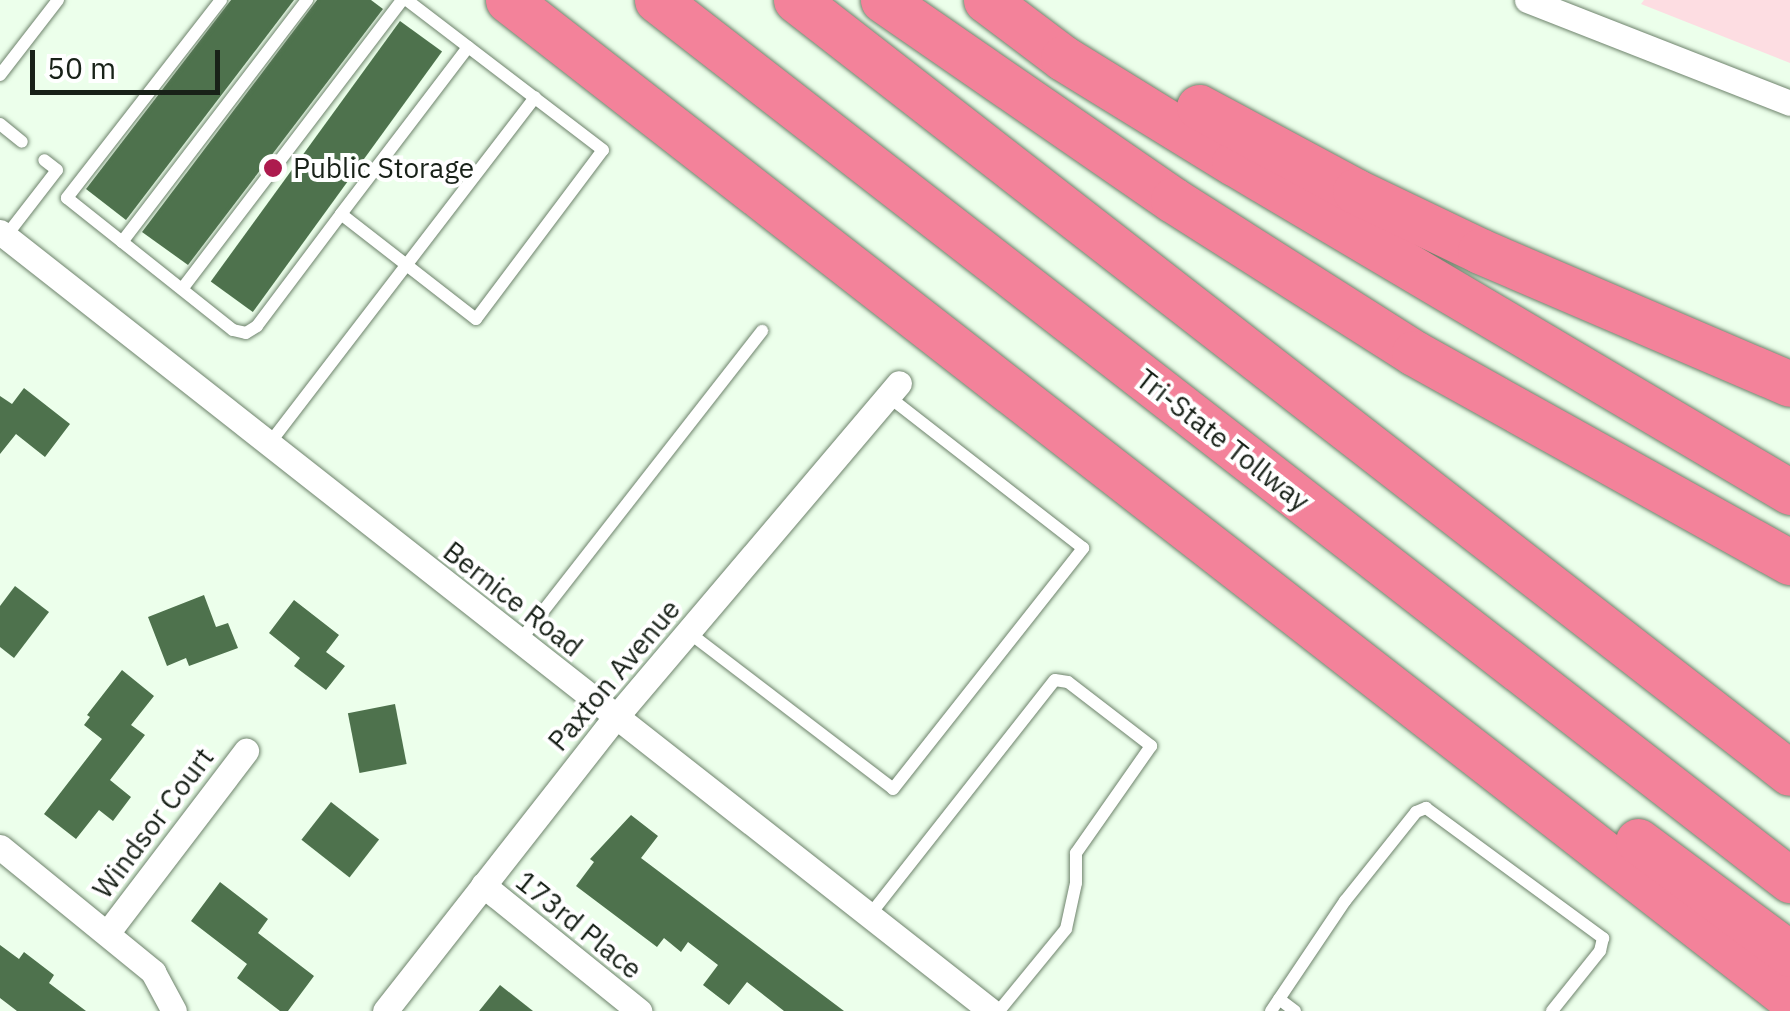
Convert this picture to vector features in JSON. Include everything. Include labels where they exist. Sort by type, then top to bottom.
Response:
[{"type":"highway","points":[[508,0],[1790,998]]},
{"type":"highway","name":"Tri-State Tollway","points":[[657,0],[1790,880]]},
{"type":"highway","points":[[796,0],[1790,773]]},
{"type":"highway","points":[[883,0],[1173,200],[1398,343],[1790,562]]},
{"type":"highway","points":[[986,0],[1063,58],[1172,125],[1790,492]]},
{"type":"highway","points":[[1020,0],[1243,132],[1355,191],[1480,251],[1790,384]]},
{"type":"highway","points":[[1343,650],[1604,815],[1790,954]]},
{"type":"street","points":[[1527,0],[1790,102]]},
{"type":"street","name":"Bernice Road","points":[[3,234],[991,1011]]},
{"type":"street","name":"Paxton Avenue","points":[[385,1011],[616,718],[893,390]]},
{"type":"street","name":"Windsor Court","points":[[108,932],[246,752]]},
{"type":"street","points":[[0,847],[153,972],[174,1011]]},
{"type":"street","name":"173rd Place","points":[[483,884],[639,1011]]},
{"type":"lane","points":[[0,75],[58,0]]},
{"type":"lane","points":[[221,0],[66,198],[234,330],[246,333],[257,326],[468,46]]},
{"type":"lane","points":[[122,242],[307,0]]},
{"type":"lane","points":[[182,289],[404,0],[602,150],[476,319],[341,214]]},
{"type":"lane","points":[[269,444],[535,98]]},
{"type":"lane","points":[[0,124],[22,142]]},
{"type":"lane","points":[[3,234],[56,170],[44,160]]},
{"type":"lane","points":[[518,642],[762,331]]},
{"type":"lane","points":[[688,632],[893,789],[1083,548],[893,390]]},
{"type":"lane","points":[[868,916],[1055,680],[1068,682],[1151,746],[1076,853],[1076,883],[1066,929],[999,1011]]},
{"type":"lane","points":[[1294,1011],[1275,1005],[1346,901],[1416,812],[1426,808],[1604,938],[1600,951],[1552,1011]]},
{"type":"shaded area","points":[[1644,0],[1790,0],[1790,63],[1641,4]]},
{"type":"building","points":[[231,0],[294,0],[126,220],[86,189]]},
{"type":"building","points":[[317,0],[371,0],[383,9],[188,265],[142,232]]},
{"type":"building","points":[[400,21],[442,52],[253,312],[211,282]]},
{"type":"building","points":[[24,388],[70,424],[45,457],[16,434],[0,454],[0,396],[12,404]]},
{"type":"building","points":[[15,586],[49,612],[14,658],[0,647],[0,606]]},
{"type":"building","points":[[204,595],[216,627],[228,623],[238,648],[189,666],[186,658],[167,666],[148,617]]},
{"type":"building","points":[[294,600],[339,635],[326,652],[345,666],[326,690],[294,666],[300,658],[269,633]]},
{"type":"building","points":[[122,670],[154,696],[131,725],[145,735],[110,780],[131,797],[113,821],[99,810],[76,839],[44,814],[102,739],[84,725],[90,717],[87,715]]},
{"type":"building","points":[[395,704],[407,764],[360,773],[348,713]]},
{"type":"building","points":[[331,802],[379,840],[350,877],[301,840]]},
{"type":"building","points":[[631,815],[658,836],[641,858],[844,1011],[784,1011],[747,982],[729,1005],[703,985],[718,965],[688,942],[681,952],[664,938],[657,947],[576,886],[594,862],[590,859]]},
{"type":"building","points":[[220,882],[268,919],[258,933],[314,976],[288,1011],[280,1011],[237,978],[247,964],[191,921]]},
{"type":"building","points":[[0,945],[19,959],[24,952],[54,975],[49,983],[86,1011],[17,1011],[0,998]]},
{"type":"building","points":[[500,985],[533,1011],[479,1011]]},
{"type":"place","name":"Public Storage","points":[[273,168]]}]
